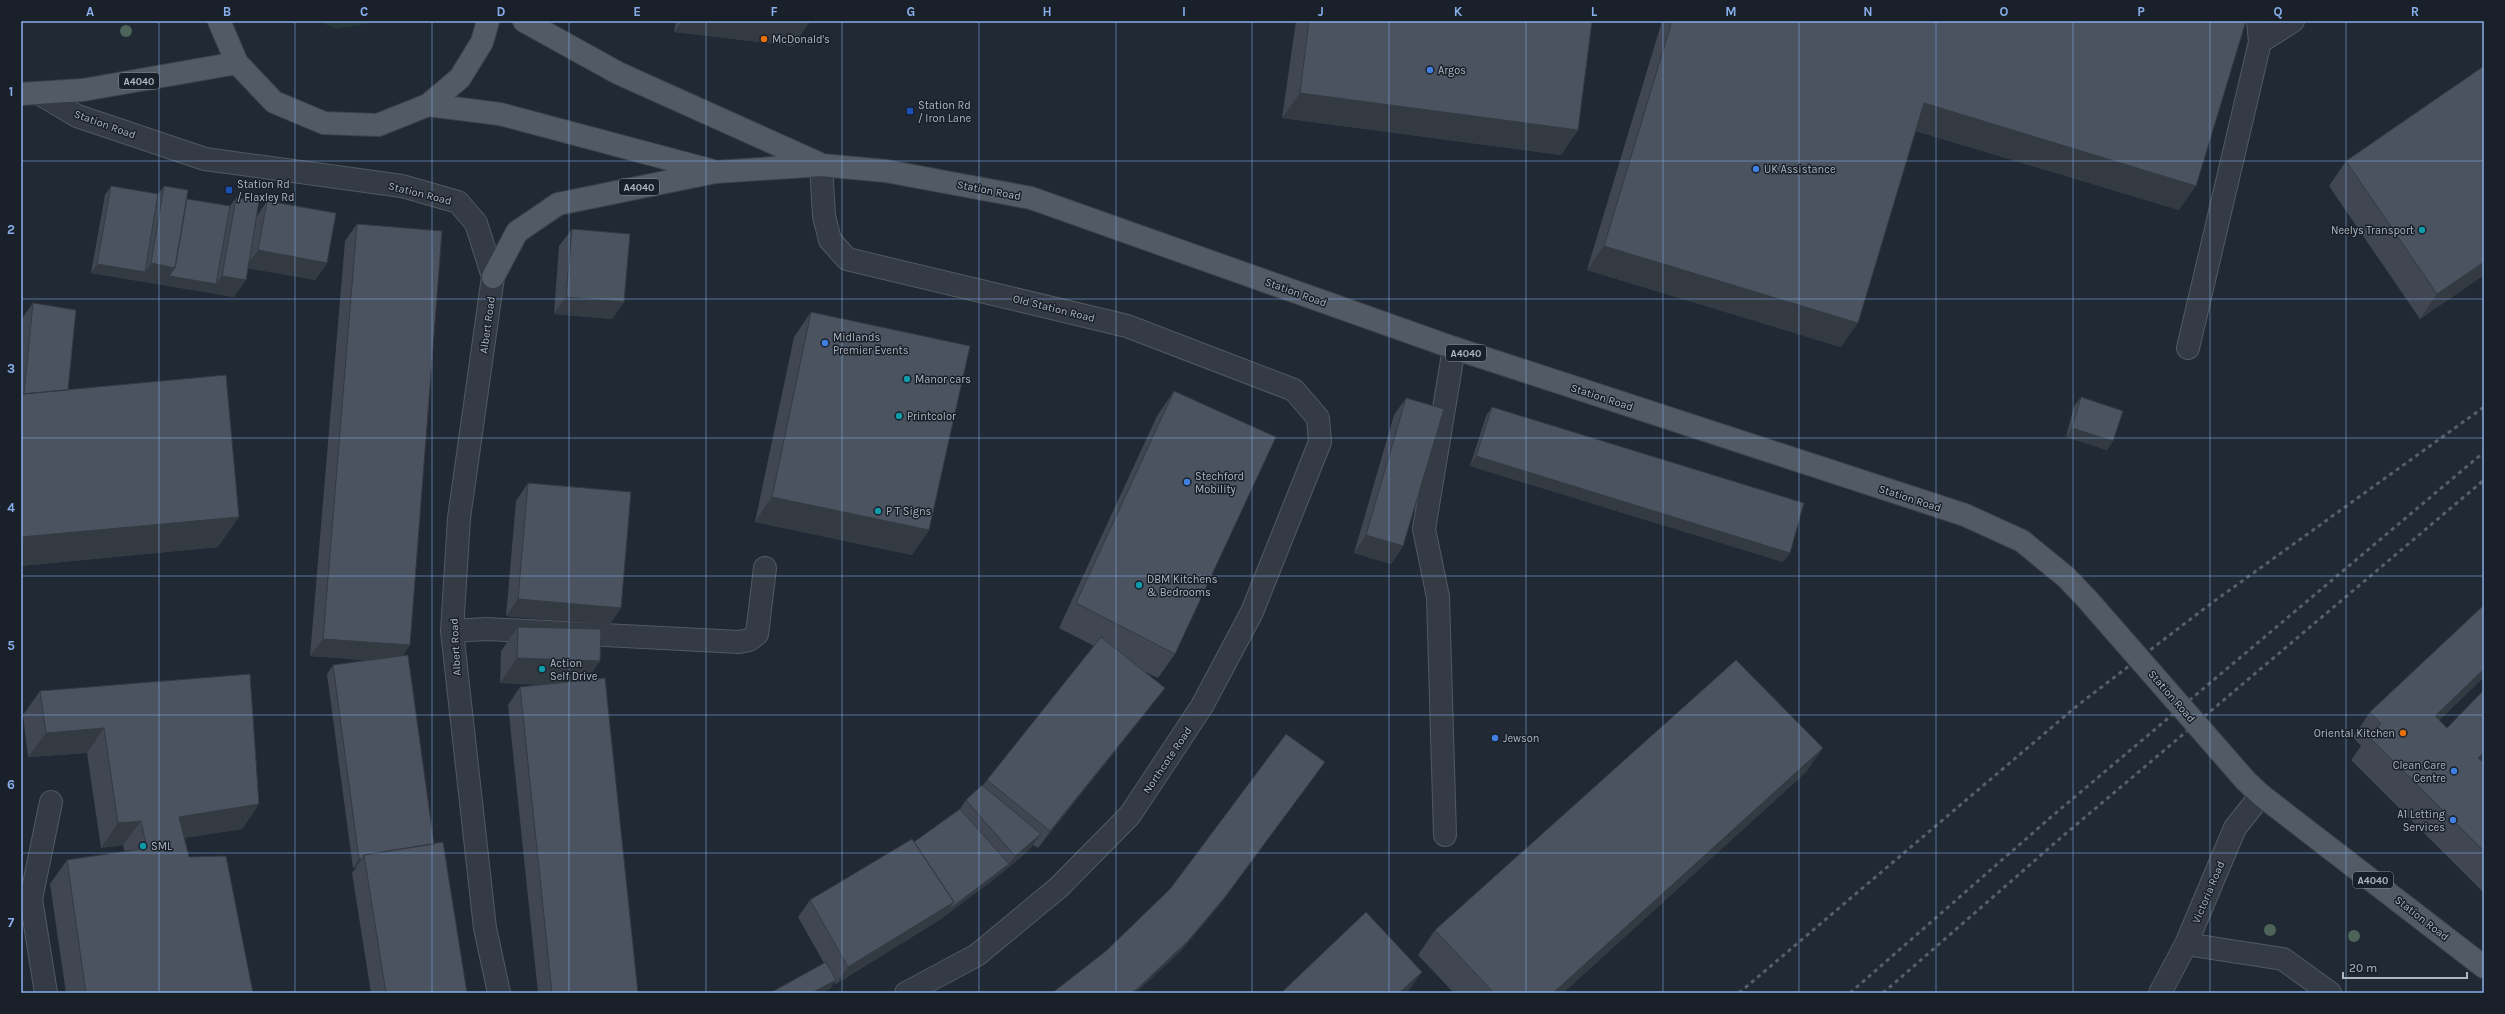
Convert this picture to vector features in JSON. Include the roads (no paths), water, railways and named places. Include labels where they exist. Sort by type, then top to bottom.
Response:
[{"type":"main road","points":[[219,21],[237,64],[274,102],[324,123],[378,125],[428,105],[460,78],[482,42],[488,21]]},
{"type":"main road","name":"A4040","points":[[524,21],[618,73],[821,165]]},
{"type":"main road","name":"A4040","points":[[30,94],[83,90],[237,64]]},
{"type":"main road","name":"A4040","points":[[428,105],[500,114],[715,172]]},
{"type":"main road","name":"Station Road","points":[[494,277],[517,232],[558,204],[715,172],[821,165],[886,171],[1030,198],[1454,348],[1965,515],[2022,541],[2066,577],[2254,788],[2484,967]]},
{"type":"street","points":[[2188,348],[2260,42],[2258,21]]},
{"type":"street","points":[[2260,42],[2293,21]]},
{"type":"street","name":"Station Road","points":[[30,94],[77,116],[205,159],[402,186],[458,202],[476,223],[494,277]]},
{"type":"street","name":"Old Station Road","points":[[821,165],[824,216],[830,240],[847,258],[1127,326],[1294,390],[1318,418],[1320,442]]},
{"type":"street","name":"Albert Road","points":[[494,277],[459,518],[452,631],[485,928],[499,993]]},
{"type":"street","points":[[1445,835],[1438,597],[1424,529],[1454,348]]},
{"type":"street","name":"Northcote Road","points":[[906,993],[977,955],[1059,887],[1130,815],[1202,706],[1252,612],[1320,442]]},
{"type":"street","points":[[452,631],[487,629],[739,642],[749,640],[757,634],[765,568]]},
{"type":"street","name":"Victoria Road","points":[[2160,993],[2186,944],[2235,828],[2254,788]]},
{"type":"street","points":[[46,993],[31,899],[51,802]]},
{"type":"street","points":[[2186,944],[2283,960],[2330,993]]},
{"type":"railway","points":[[1739,993],[2078,705],[2213,602],[2484,407]]},
{"type":"railway","points":[[1850,993],[2051,817],[2484,452]]},
{"type":"railway","points":[[1883,993],[2064,835],[2484,480]]},
{"type":"place","name":"McDonald's","points":[[764,39]]},
{"type":"place","name":"Argos","points":[[1430,70]]},
{"type":"place","name":"Station Rd / Iron Lane","points":[[910,111]]},
{"type":"place","name":"UK Assistance","points":[[1756,169]]},
{"type":"place","name":"Station Rd / Flaxley Rd","points":[[229,190]]},
{"type":"place","name":"Neelys Transport","points":[[2422,230]]},
{"type":"place","name":"Midlands Premier Events","points":[[825,343]]},
{"type":"place","name":"Manor cars","points":[[907,379]]},
{"type":"place","name":"Printcolor","points":[[899,416]]},
{"type":"place","name":"Stechford Mobility","points":[[1187,482]]},
{"type":"place","name":"P T Signs","points":[[878,511]]},
{"type":"place","name":"DBM Kitchens & Bedrooms","points":[[1139,585]]},
{"type":"place","name":"Action Self Drive","points":[[542,669]]},
{"type":"place","name":"Oriental Kitchen","points":[[2403,733]]},
{"type":"place","name":"Jewson","points":[[1495,738]]},
{"type":"place","name":"Clean Care Centre","points":[[2454,771]]},
{"type":"place","name":"A1 Letting Services","points":[[2453,820]]},
{"type":"place","name":"SML","points":[[143,846]]}]
